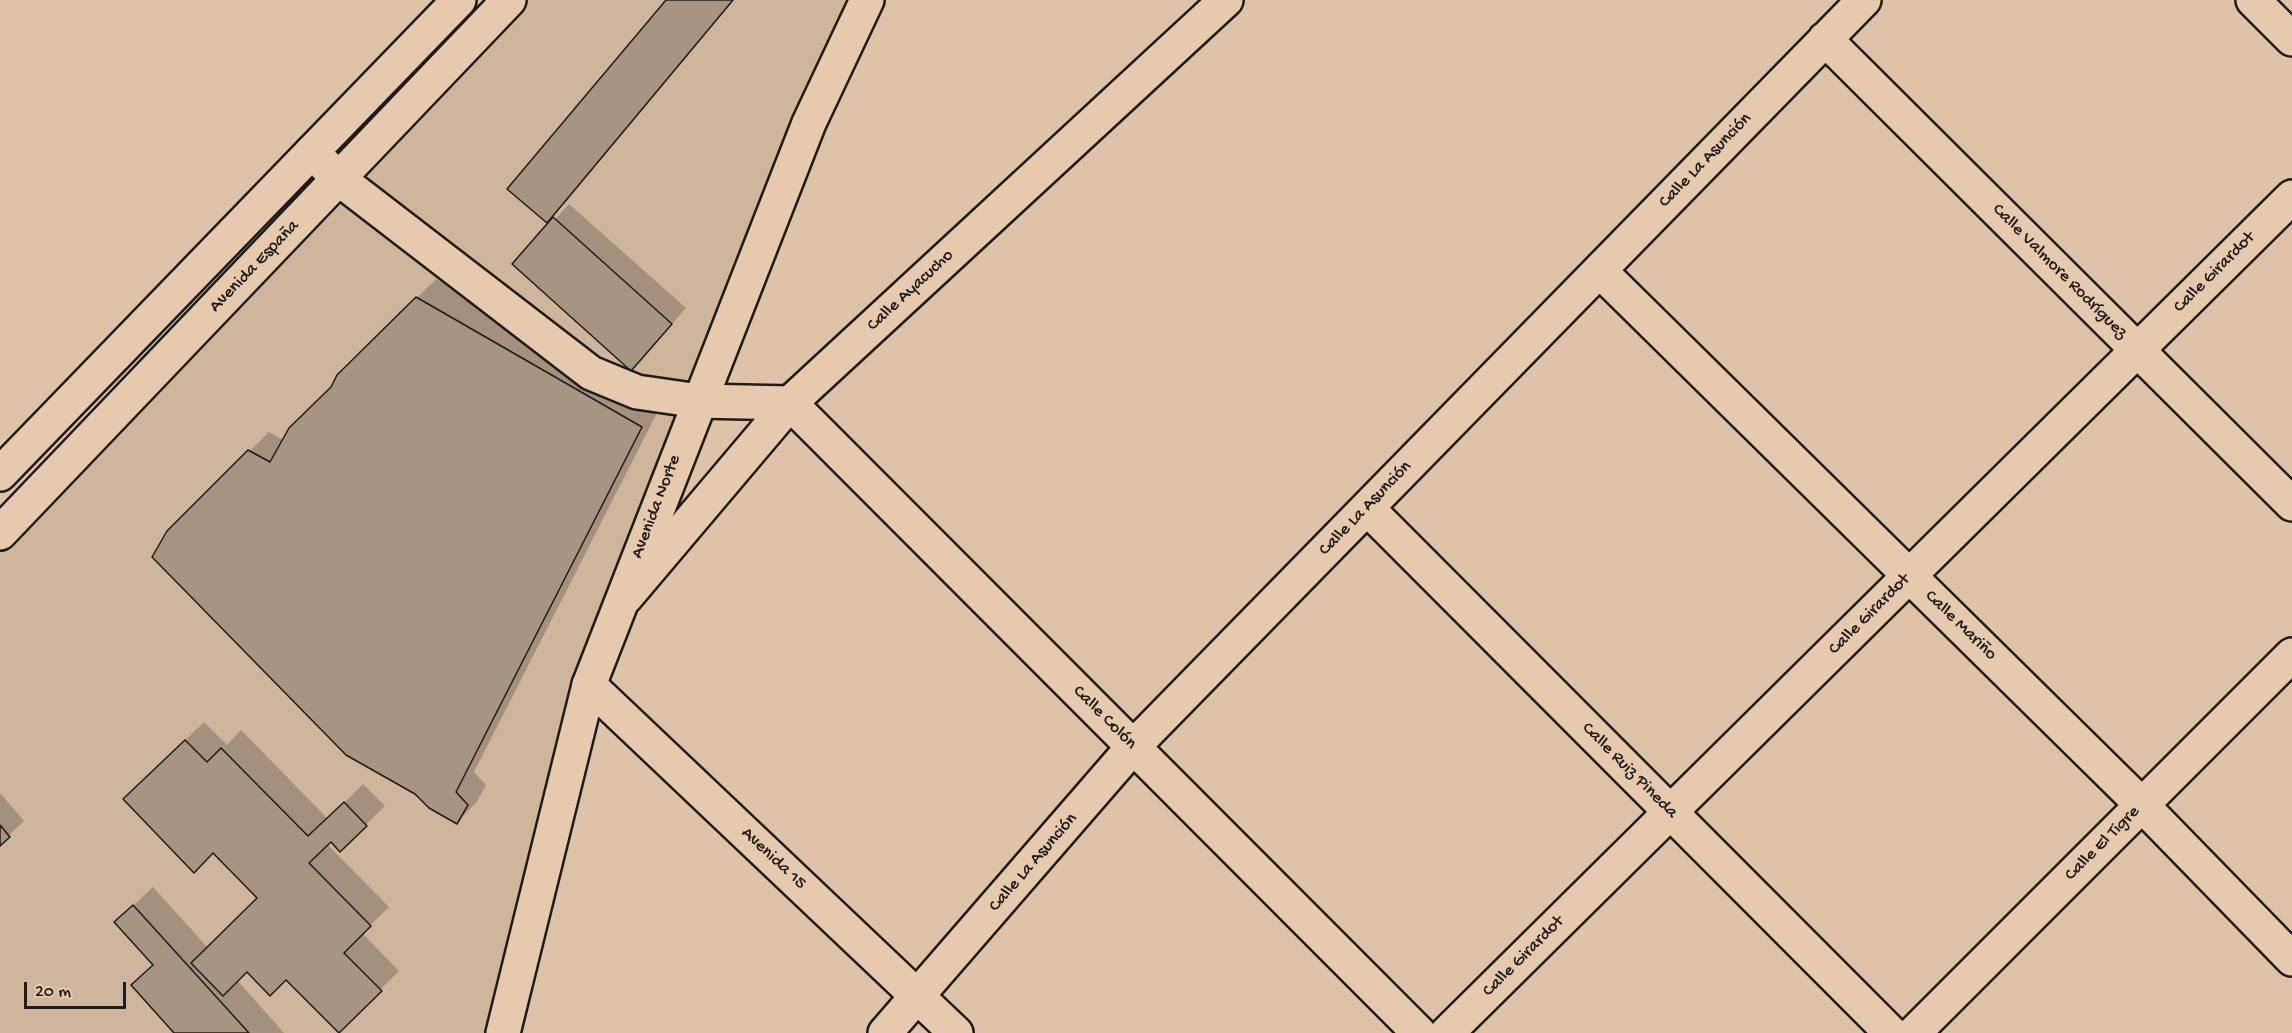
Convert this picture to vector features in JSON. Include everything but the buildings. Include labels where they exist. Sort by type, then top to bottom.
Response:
[{"type":"main road","points":[[0,474],[459,0]]},
{"type":"main road","name":"Avenida España","points":[[0,532],[509,0]]},
{"type":"main road","name":"Avenida Norte","points":[[503,1033],[589,685],[809,123],[867,0]]},
{"type":"main road","name":"Calle Ayacucho","points":[[619,605],[790,403],[1226,0]]},
{"type":"main road","name":"Calle La Asunción","points":[[885,1033],[1133,747],[1864,0]]},
{"type":"main road","points":[[2253,0],[2292,39]]},
{"type":"main road","name":"Calle Valmore Rodríguez","points":[[1826,39],[2292,504]]},
{"type":"main road","points":[[312,152],[339,179],[591,373],[637,393],[699,401],[790,403]]},
{"type":"main road","name":"Calle Girardot","points":[[1447,1033],[2292,197]]},
{"type":"main road","name":"Calle Mariño","points":[[1600,271],[2142,805],[2292,959]]},
{"type":"main road","name":"Calle Colón","points":[[790,403],[1419,1033]]},
{"type":"main road","name":"Calle Ruiz Pineda","points":[[1367,508],[1892,1033]]},
{"type":"main road","name":"Calle El Tigre","points":[[1914,1033],[2292,655]]},
{"type":"main road","name":"Avenida 15","points":[[589,685],[956,1033]]},
{"type":"shaded area","points":[[495,0],[874,0],[793,149],[541,861],[484,1033],[0,1033],[0,506]]}]
